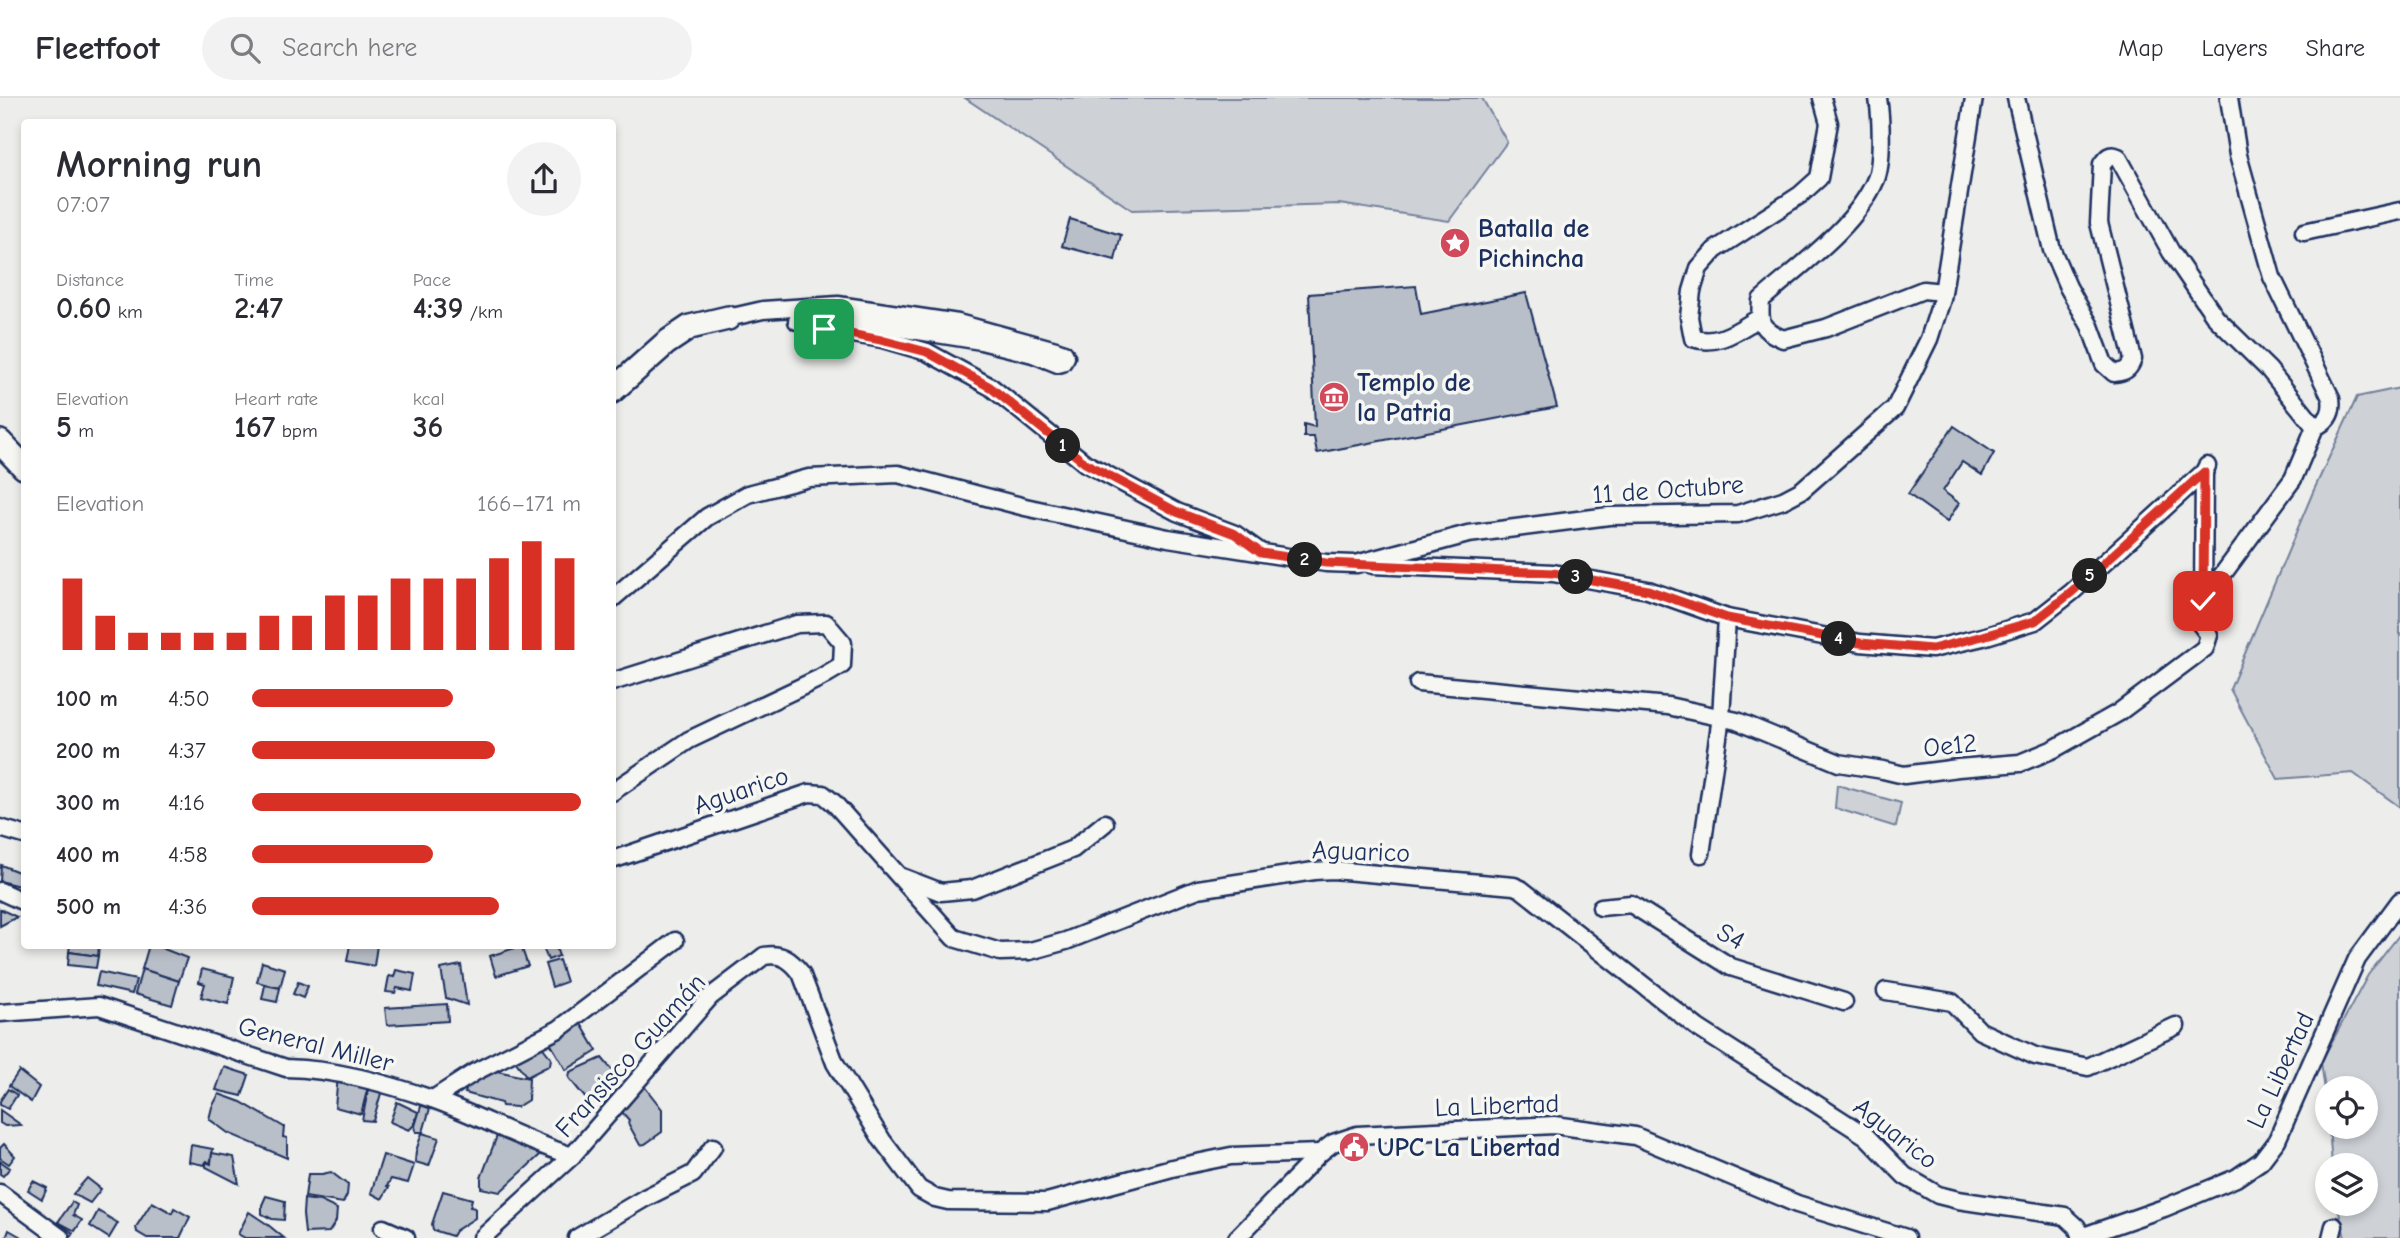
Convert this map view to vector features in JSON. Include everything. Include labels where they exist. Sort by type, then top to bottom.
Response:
[{"type":"street","points":[[1759,318],[1721,339],[1704,343],[1693,338],[1689,317],[1692,291],[1699,268],[1715,250],[1800,195],[1819,178],[1829,123],[1822,98]]},
{"type":"street","points":[[1878,98],[1881,119],[1877,177],[1853,218],[1761,300],[1759,318],[1765,331],[1783,339],[1826,328],[1923,290],[1943,292]]},
{"type":"street","name":"11 de Octubre","points":[[1261,553],[1326,563],[1356,564],[1468,534],[1609,516],[1738,514],[1802,491],[1895,408],[1929,339],[1943,292],[1974,98]]},
{"type":"street","points":[[2016,98],[2052,250],[2068,287],[2090,326],[2105,364],[2114,373],[2124,372],[2130,368],[2133,359],[2099,223],[2102,164],[2108,156],[2113,155],[2118,158],[2171,252],[2216,318],[2269,369],[2315,427]]},
{"type":"street","points":[[2203,601],[2293,479],[2315,427],[2326,421],[2332,407],[2331,398],[2272,277],[2238,155],[2229,98]]},
{"type":"street","points":[[2304,232],[2400,211]]},
{"type":"street","points":[[616,387],[666,343],[690,327],[762,310],[838,304],[958,323],[1056,350],[1064,353],[1066,357],[1058,364],[1033,354],[981,341],[830,317],[797,321]]},
{"type":"street","points":[[728,318],[783,317],[927,352],[990,387],[1085,463],[1177,512],[1235,534],[1261,553]]},
{"type":"street","points":[[0,442],[21,464]]},
{"type":"street","points":[[1356,564],[1553,573],[1648,590],[1727,618],[1860,643],[1932,649],[2035,621],[2072,592],[2206,469],[2203,601]]},
{"type":"street","points":[[616,596],[707,517],[748,494],[809,478],[898,474],[1025,507],[1168,538],[1261,553]]},
{"type":"street","name":"Oe12","points":[[1418,683],[1668,706],[1737,721],[1839,763],[1904,775],[2020,763],[2054,749],[2118,713],[2205,648],[2209,635],[2199,622],[2203,601]]},
{"type":"street","points":[[1701,854],[1721,717],[1727,618]]},
{"type":"street","points":[[616,681],[797,624],[826,623],[843,643],[842,665],[690,740],[616,789]]},
{"type":"street","name":"Aguarico","points":[[616,859],[809,793],[823,794],[954,938],[1000,952],[1030,951],[1066,941],[1198,889],[1314,871],[1333,870],[1514,886],[1698,1028],[1866,1136],[1905,1176],[1938,1195],[2065,1216],[2077,1227],[2081,1238]]},
{"type":"street","points":[[897,875],[941,892],[972,889],[1073,849],[1105,823]]},
{"type":"street","points":[[0,828],[21,834]]},
{"type":"street","points":[[0,891],[21,901]]},
{"type":"street","name":"La Libertad","points":[[2081,1238],[2204,1192],[2236,1178],[2261,1161],[2277,1140],[2357,959],[2400,901]]},
{"type":"street","name":"S4","points":[[1601,906],[1631,904],[1731,967],[1844,1002]]},
{"type":"street","points":[[433,1099],[475,1072],[559,1029],[674,940]]},
{"type":"street","name":"Fransisco Guamán","points":[[482,1238],[572,1156],[710,996],[764,956],[773,955],[782,956],[793,963],[801,973],[835,1063],[881,1140],[919,1189],[935,1198],[1046,1202],[1172,1168],[1231,1156],[1320,1153]]},
{"type":"street","points":[[1886,991],[1952,1002],[1980,1031],[2035,1056],[2088,1067],[2176,1027]]},
{"type":"street","name":"General Miller","points":[[0,1013],[99,1006],[286,1068],[313,1068],[342,1074],[433,1099],[572,1156]]},
{"type":"street","name":"La Libertad","points":[[1237,1238],[1333,1143],[1357,1135],[1554,1125],[1635,1136],[1797,1204],[1906,1238]]},
{"type":"street","points":[[577,1238],[692,1174],[713,1147]]},
{"type":"street","points":[[0,1193],[61,1238]]},
{"type":"street","points":[[383,1228],[405,1238]]},
{"type":"shaded area","points":[[965,98],[1482,98],[1507,142],[1449,221],[1339,204],[1132,210]]},
{"type":"shaded area","points":[[2400,388],[2400,807],[2353,773],[2278,779],[2230,689],[2313,492],[2357,397]]},
{"type":"shaded area","points":[[1837,785],[1901,803],[1896,827],[1835,808]]},
{"type":"shaded area","points":[[2400,934],[2400,1238],[2345,1238],[2340,1216],[2378,1216],[2378,1153],[2331,1153],[2330,1139],[2378,1139],[2378,1076],[2323,1076],[2321,1062],[2368,975]]},
{"type":"building","points":[[1070,219],[1121,235],[1115,260],[1062,246]]},
{"type":"building","points":[[1416,286],[1421,314],[1526,293],[1557,407],[1317,453],[1314,437],[1304,437],[1304,424],[1315,427],[1309,294]]},
{"type":"building","points":[[1954,426],[1994,453],[1982,475],[1962,462],[1943,491],[1959,503],[1947,522],[1908,494]]},
{"type":"building","points":[[1,865],[21,873],[19,886],[0,881]]},
{"type":"building","points":[[0,909],[17,917],[0,926]]},
{"type":"building","points":[[69,949],[99,949],[98,956],[69,952]]},
{"type":"building","points":[[148,949],[164,949],[187,958],[179,981],[142,969]]},
{"type":"building","points":[[349,949],[376,949],[374,966],[347,961]]},
{"type":"building","points":[[512,949],[522,949],[528,966],[496,976],[490,956]]},
{"type":"building","points":[[544,949],[556,949],[559,956],[548,960]]},
{"type":"building","points":[[69,952],[98,956],[96,968],[68,965]]},
{"type":"building","points":[[559,960],[566,982],[552,987],[545,964]]},
{"type":"building","points":[[262,962],[285,969],[280,988],[257,982]]},
{"type":"building","points":[[461,965],[467,1005],[446,998],[441,969]]},
{"type":"building","points":[[142,969],[179,981],[172,1005],[135,994]]},
{"type":"building","points":[[202,969],[234,977],[228,1004],[201,997],[205,984],[199,982]]},
{"type":"building","points":[[396,970],[415,974],[412,991],[397,988],[395,993],[386,992],[389,976],[394,977]]},
{"type":"building","points":[[99,972],[136,980],[132,994],[96,986]]},
{"type":"building","points":[[298,982],[308,986],[303,998],[293,994]]},
{"type":"building","points":[[265,985],[280,988],[277,1002],[262,999]]},
{"type":"building","points":[[447,1004],[448,1021],[387,1025],[385,1008]]},
{"type":"building","points":[[580,1022],[597,1051],[566,1070],[549,1041]]},
{"type":"building","points":[[540,1044],[551,1058],[550,1065],[527,1077],[513,1058]]},
{"type":"building","points":[[602,1058],[618,1077],[617,1084],[591,1105],[569,1078],[570,1072]]},
{"type":"building","points":[[224,1067],[249,1075],[242,1096],[216,1090]]},
{"type":"building","points":[[19,1071],[39,1087],[31,1102],[9,1086]]},
{"type":"building","points":[[497,1071],[529,1078],[528,1100],[517,1107],[502,1106],[501,1103],[465,1093],[468,1084]]},
{"type":"building","points":[[338,1076],[369,1083],[361,1114],[335,1107]]},
{"type":"building","points":[[369,1086],[382,1090],[373,1121],[362,1120]]},
{"type":"building","points":[[644,1086],[662,1109],[662,1132],[640,1145],[628,1123],[629,1120],[621,1111]]},
{"type":"building","points":[[8,1089],[17,1095],[8,1109],[0,1105],[0,1101]]},
{"type":"building","points":[[219,1094],[241,1102],[284,1127],[287,1158],[228,1133],[209,1119]]},
{"type":"building","points":[[397,1102],[418,1112],[414,1125],[409,1130],[390,1122]]},
{"type":"building","points":[[422,1103],[431,1105],[423,1132],[416,1132],[415,1126]]},
{"type":"building","points":[[0,1110],[21,1125],[5,1126],[0,1123]]},
{"type":"building","points":[[500,1128],[540,1148],[540,1155],[500,1192],[481,1188],[481,1178]]},
{"type":"building","points":[[422,1133],[439,1138],[429,1166],[415,1162]]},
{"type":"building","points":[[4,1144],[15,1156],[9,1164],[0,1158],[0,1148]]},
{"type":"building","points":[[191,1145],[213,1149],[210,1164],[207,1161],[204,1165],[189,1162]]},
{"type":"building","points":[[212,1153],[234,1157],[239,1184],[206,1167],[206,1162],[211,1164]]},
{"type":"building","points":[[383,1155],[414,1165],[408,1183],[391,1179],[382,1199],[371,1193]]},
{"type":"building","points":[[0,1161],[10,1168],[3,1176],[0,1174]]},
{"type":"building","points":[[331,1172],[348,1185],[343,1203],[305,1197],[308,1174]]},
{"type":"building","points":[[87,1178],[101,1189],[90,1203],[73,1194]]},
{"type":"building","points":[[33,1181],[47,1188],[42,1199],[28,1190]]},
{"type":"building","points":[[443,1191],[472,1199],[470,1207],[475,1208],[475,1218],[452,1236],[433,1230],[432,1224]]},
{"type":"building","points":[[266,1196],[285,1201],[284,1220],[272,1219],[262,1214]]},
{"type":"building","points":[[304,1199],[320,1201],[337,1209],[336,1221],[329,1232],[305,1233]]},
{"type":"building","points":[[72,1202],[77,1205],[73,1215],[82,1220],[75,1231],[58,1222]]},
{"type":"building","points":[[152,1202],[172,1213],[174,1208],[190,1217],[180,1238],[147,1238],[137,1232],[136,1227]]},
{"type":"building","points":[[98,1211],[118,1223],[109,1238],[90,1226]]},
{"type":"building","points":[[249,1212],[284,1238],[245,1238],[238,1234]]},
{"type":"building","points":[[58,1222],[73,1233],[70,1238],[53,1228]]},
{"type":"building","points":[[9,1230],[23,1238],[6,1238]]},
{"type":"place","name":"Batalla de Pichincha","points":[[1455,243]]},
{"type":"place","name":"Templo de la Patria","points":[[1334,397]]},
{"type":"place","name":"UPC La Libertad","points":[[1354,1147]]},
{"type":"route","points":[[824,329],[927,352],[990,387],[1085,463],[1177,512],[1235,534],[1261,553],[1326,563],[1553,573],[1648,590],[1727,618],[1860,643],[1932,649],[2035,621],[2072,592],[2204,472],[2203,601]]}]
